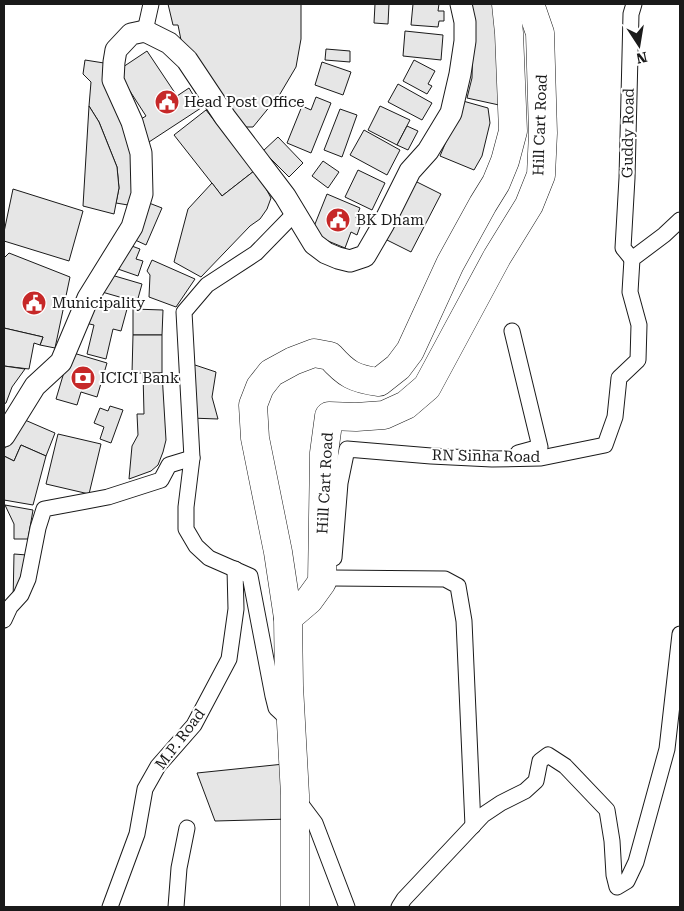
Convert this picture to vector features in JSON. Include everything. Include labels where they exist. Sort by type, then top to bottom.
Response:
[{"type":"highway","points":[[295,907],[295,795],[288,620],[278,552],[255,438],[253,405],[260,387],[271,373],[293,361],[314,353],[330,356],[343,370],[362,380],[379,382],[398,366],[410,352],[450,264],[496,183],[507,154],[513,131],[510,33],[506,4]]},
{"type":"highway","name":"Hill Cart Road","points":[[327,580],[324,453],[329,416],[384,415],[406,405],[427,387],[497,256],[529,205],[541,174],[542,91],[540,33],[530,4]]},
{"type":"highway","points":[[288,620],[327,580]]},
{"type":"street","points":[[145,31],[151,4]]},
{"type":"street","points":[[4,436],[35,386],[61,362],[88,298],[132,227],[142,194],[141,153],[132,122],[113,80],[116,50],[131,34],[145,31],[169,43],[187,60],[224,117],[285,196],[314,244],[326,253],[350,261],[364,256],[383,225],[410,171],[428,151],[451,113],[465,41],[465,22],[461,4]]},
{"type":"street","name":"Guddy Road","points":[[632,260],[623,248],[627,178],[631,14],[634,4]]},
{"type":"street","points":[[291,722],[276,708],[250,576],[209,558],[196,546],[186,529],[186,507],[192,458],[184,312],[207,285],[256,253],[295,213]]},
{"type":"street","points":[[632,260],[680,220]]},
{"type":"street","name":"RN Sinha Road","points":[[327,580],[346,449],[492,459],[541,458],[605,445],[615,417],[619,378],[638,360],[639,325],[630,292],[632,260]]},
{"type":"street","points":[[492,459],[540,447],[512,331]]},
{"type":"street","points":[[4,620],[10,607],[21,595],[28,579],[38,528],[44,510],[108,496],[161,480],[169,465],[192,458]]},
{"type":"street","name":"M.P. Road","points":[[110,907],[137,834],[145,789],[158,766],[194,725],[229,659],[236,609],[235,569]]},
{"type":"street","points":[[327,580],[444,579],[458,586],[464,621],[473,826]]},
{"type":"street","points":[[399,907],[404,899],[483,815],[501,802],[525,791],[536,781],[540,761],[548,755],[565,766],[607,810],[617,887],[627,881],[636,862],[667,750],[680,634]]},
{"type":"street","points":[[295,795],[316,823],[347,907]]},
{"type":"street","points":[[176,907],[179,868],[187,828]]},
{"type":"building","points":[[168,4],[301,4],[301,39],[296,67],[280,94],[253,127],[244,127],[198,74],[181,40],[178,25],[173,25]]},
{"type":"building","points":[[375,4],[389,4],[388,24],[374,23]]},
{"type":"building","points":[[413,4],[439,4],[438,11],[444,11],[444,21],[439,21],[438,27],[411,25]]},
{"type":"building","points":[[469,4],[496,4],[499,105],[467,98],[472,78],[473,29]]},
{"type":"building","points":[[405,31],[443,35],[441,60],[403,56]]},
{"type":"building","points":[[326,49],[350,51],[350,62],[325,60]]},
{"type":"building","name":"Head Post Office","points":[[147,51],[177,96],[189,88],[201,108],[149,142],[136,122],[146,116],[117,71]]},
{"type":"building","points":[[85,60],[104,63],[137,169],[134,196],[128,205],[116,203],[119,188],[117,167],[99,122],[89,106],[91,82],[83,74]]},
{"type":"building","points":[[414,60],[435,71],[428,84],[432,86],[427,94],[403,81]]},
{"type":"building","points":[[322,62],[351,72],[343,95],[315,85]]},
{"type":"building","points":[[398,84],[432,103],[422,120],[388,102]]},
{"type":"building","points":[[316,97],[331,103],[311,153],[287,143],[302,106],[311,110]]},
{"type":"building","points":[[463,101],[488,108],[490,123],[482,156],[474,170],[440,156]]},
{"type":"building","points":[[89,106],[99,122],[117,167],[119,188],[114,214],[83,206]]},
{"type":"building","points":[[380,106],[410,120],[397,145],[368,130]]},
{"type":"building","points":[[340,109],[357,115],[342,157],[324,150]]},
{"type":"building","points":[[206,110],[254,171],[222,196],[174,135]]},
{"type":"building","points":[[407,126],[418,131],[408,150],[397,145]]},
{"type":"building","points":[[364,130],[400,150],[387,175],[350,155]]},
{"type":"building","points":[[278,137],[303,163],[289,177],[263,151]]},
{"type":"building","points":[[323,161],[339,172],[328,188],[312,176]]},
{"type":"building","points":[[358,170],[385,183],[372,210],[345,197]]},
{"type":"building","points":[[254,171],[271,198],[267,209],[260,219],[250,226],[201,277],[174,262],[188,209],[212,183],[222,196]]},
{"type":"building","points":[[415,181],[441,194],[411,252],[385,239]]},
{"type":"building","points":[[13,189],[83,211],[69,261],[4,241],[4,232]]},
{"type":"building","name":"BK Dham","points":[[327,194],[360,208],[356,218],[362,221],[357,235],[351,232],[345,248],[311,234]]},
{"type":"building","points":[[149,203],[162,208],[146,245],[133,239]]},
{"type":"building","points":[[129,245],[140,249],[136,259],[143,261],[138,276],[115,268]]},
{"type":"building","name":"Municipality","points":[[9,253],[70,277],[55,348],[40,345],[43,337],[4,328],[4,258]]},
{"type":"building","points":[[152,260],[195,279],[176,307],[149,297],[150,275],[147,271]]},
{"type":"building","points":[[108,274],[142,284],[137,302],[102,292]]},
{"type":"building","points":[[91,301],[127,309],[121,331],[113,329],[106,359],[87,354],[94,325],[85,323]]},
{"type":"building","points":[[133,309],[163,310],[162,335],[133,335]]},
{"type":"building","points":[[4,328],[43,337],[40,345],[34,343],[29,369],[4,366]]},
{"type":"building","points":[[133,335],[162,335],[162,373],[132,373]]},
{"type":"building","name":"ICICI Bank","points":[[70,352],[107,363],[97,397],[81,392],[77,405],[56,399]]},
{"type":"building","points":[[186,362],[216,372],[212,397],[218,419],[190,418]]},
{"type":"building","points":[[4,366],[25,369],[12,387],[4,404]]},
{"type":"building","points":[[143,373],[162,373],[166,440],[158,465],[151,471],[129,479],[132,446],[138,435],[137,414],[144,414]]},
{"type":"building","points":[[110,406],[123,410],[111,443],[100,439],[104,427],[94,423],[100,408],[108,411]]},
{"type":"building","points":[[18,417],[55,433],[46,456],[21,445],[14,461],[4,456],[4,450]]},
{"type":"building","points":[[58,434],[101,444],[89,494],[46,484]]},
{"type":"building","points":[[21,445],[46,456],[33,505],[4,500],[4,456],[14,461]]},
{"type":"building","points":[[5,505],[33,510],[28,539],[14,539],[14,524]]},
{"type":"building","points":[[14,554],[27,555],[13,603]]},
{"type":"building","points":[[284,764],[291,819],[215,821],[197,773]]},
{"type":"place","name":"Head Post Office","points":[[167,102]]},
{"type":"place","name":"BK Dham","points":[[338,220]]},
{"type":"place","name":"Municipality","points":[[34,303]]},
{"type":"place","name":"ICICI Bank","points":[[83,378]]}]
